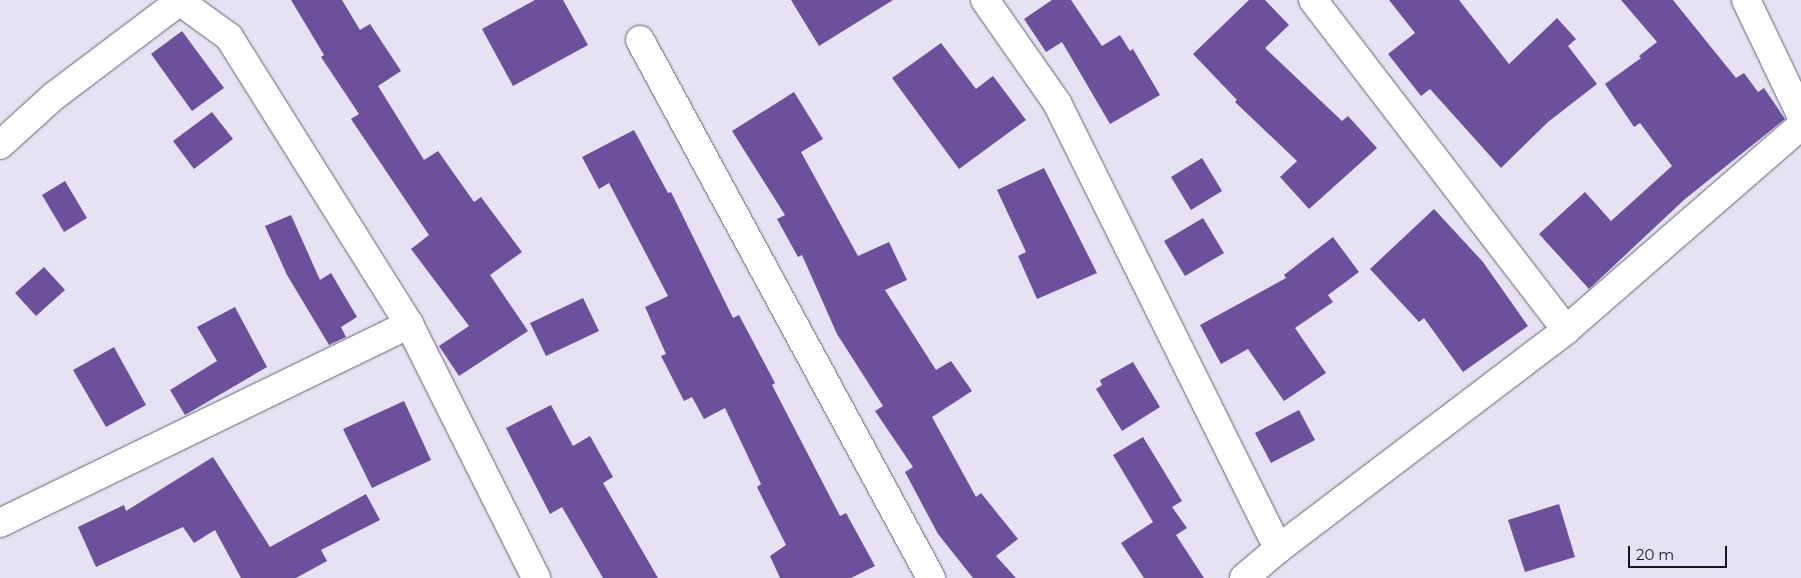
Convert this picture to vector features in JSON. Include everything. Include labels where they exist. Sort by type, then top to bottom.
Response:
[{"type":"street","points":[[985,0],[1057,103],[1278,548]]},
{"type":"street","points":[[1313,0],[1566,330]]},
{"type":"street","points":[[1746,0],[1801,115]]},
{"type":"street","points":[[0,145],[54,96],[179,1],[229,37],[410,324],[536,578]]},
{"type":"street","points":[[640,40],[931,578]]},
{"type":"street","points":[[1244,578],[1278,548],[1566,330],[1801,126]]},
{"type":"street","points":[[0,523],[410,324]]},
{"type":"building","points":[[291,0],[342,0],[360,30],[370,24],[401,71],[378,86],[424,160],[438,151],[474,202],[481,197],[522,252],[490,275],[528,331],[459,376],[439,346],[469,326],[411,249],[429,235],[351,119],[359,114],[321,57],[324,55]]},
{"type":"building","points":[[535,0],[563,0],[588,45],[513,86],[482,29]]},
{"type":"building","points":[[791,0],[893,0],[819,46]]},
{"type":"building","points":[[1052,0],[1071,0],[1102,46],[1120,35],[1130,51],[1133,49],[1160,95],[1110,124],[1062,42],[1046,52],[1024,19]]},
{"type":"building","points":[[1249,0],[1265,0],[1289,25],[1265,48],[1342,121],[1348,116],[1377,148],[1309,209],[1280,177],[1297,161],[1235,102],[1237,100],[1193,54]]},
{"type":"building","points":[[1389,0],[1459,0],[1509,64],[1557,18],[1576,39],[1568,46],[1597,84],[1548,122],[1501,168],[1430,89],[1421,96],[1388,54],[1415,33]]},
{"type":"building","points":[[1621,0],[1673,0],[1736,78],[1744,73],[1758,92],[1764,88],[1785,119],[1685,199],[1589,289],[1539,234],[1585,192],[1611,221],[1672,166],[1640,123],[1634,127],[1605,84],[1641,58],[1639,56],[1657,42]]},
{"type":"building","points":[[182,31],[224,88],[192,111],[151,54]]},
{"type":"building","points":[[941,43],[976,89],[993,76],[1026,120],[959,169],[892,78]]},
{"type":"building","points":[[794,92],[823,139],[801,152],[858,256],[889,242],[907,280],[885,290],[936,370],[951,361],[972,391],[932,417],[976,497],[981,493],[1018,539],[996,556],[1016,578],[973,578],[938,534],[905,472],[913,467],[875,411],[883,406],[837,334],[802,255],[798,257],[777,219],[785,215],[732,131]]},
{"type":"building","points":[[212,112],[233,139],[194,169],[173,141]]},
{"type":"building","points":[[634,130],[668,193],[671,192],[733,318],[739,315],[775,383],[772,385],[840,516],[846,513],[875,566],[851,578],[780,578],[770,556],[786,545],[757,487],[761,484],[725,408],[704,419],[692,397],[684,401],[661,356],[666,354],[645,307],[668,296],[609,183],[599,189],[582,157]]},
{"type":"building","points":[[1202,158],[1222,191],[1191,210],[1171,177]]},
{"type":"building","points":[[1044,168],[1097,273],[1037,299],[1018,256],[1026,252],[997,190]]},
{"type":"building","points":[[65,181],[87,218],[64,232],[42,195]]},
{"type":"building","points":[[1434,209],[1483,262],[1528,326],[1463,372],[1424,318],[1419,322],[1370,269]]},
{"type":"building","points":[[291,215],[320,280],[331,273],[357,317],[341,327],[346,337],[329,345],[287,275],[265,226]]},
{"type":"building","points":[[1203,218],[1224,253],[1185,276],[1164,241]]},
{"type":"building","points":[[1333,237],[1359,272],[1328,295],[1333,302],[1295,328],[1326,373],[1284,401],[1248,349],[1221,364],[1200,325],[1286,278],[1284,275]]},
{"type":"building","points":[[44,267],[65,290],[36,316],[15,293]]},
{"type":"building","points":[[583,298],[599,331],[546,356],[530,323]]},
{"type":"building","points":[[235,307],[267,367],[185,415],[170,390],[217,361],[197,327]]},
{"type":"building","points":[[114,347],[146,405],[106,427],[73,370]]},
{"type":"building","points":[[1133,362],[1160,407],[1122,431],[1096,389],[1102,385],[1100,380]]},
{"type":"building","points":[[404,401],[431,460],[372,488],[343,429]]},
{"type":"building","points":[[551,405],[573,446],[590,436],[613,477],[603,483],[658,578],[603,578],[562,507],[550,514],[506,428]]},
{"type":"building","points":[[1299,410],[1315,440],[1271,463],[1255,433]]},
{"type":"building","points":[[1143,437],[1182,501],[1172,507],[1187,528],[1176,535],[1204,578],[1144,578],[1121,543],[1153,522],[1113,455]]},
{"type":"building","points":[[213,457],[270,547],[366,494],[380,520],[321,550],[327,561],[296,578],[241,578],[215,530],[194,543],[183,527],[96,567],[78,527],[124,505],[126,511]]},
{"type":"building","points":[[1559,504],[1575,557],[1525,572],[1508,520]]}]
